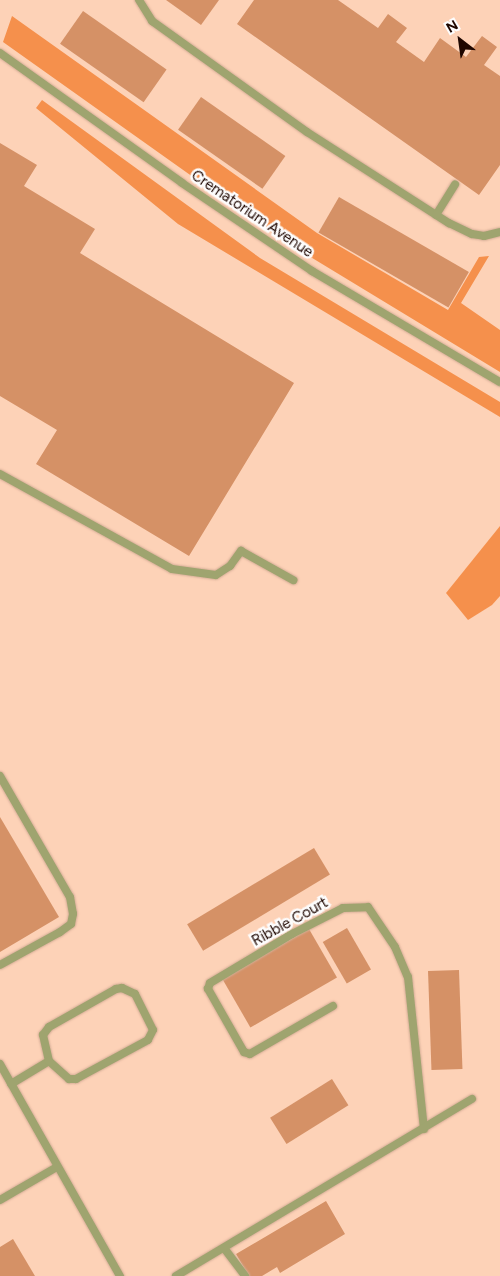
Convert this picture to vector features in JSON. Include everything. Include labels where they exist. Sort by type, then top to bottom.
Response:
[{"type":"lane","points":[[138,0],[152,21],[307,132],[436,215],[472,234],[484,236],[500,232]]},
{"type":"lane","name":"Crematorium Avenue","points":[[0,53],[312,271],[500,382]]},
{"type":"lane","points":[[436,215],[455,184]]},
{"type":"lane","points":[[0,474],[172,569],[216,574],[230,566],[241,551],[293,580]]},
{"type":"lane","points":[[0,776],[70,897],[73,914],[71,924],[60,932],[0,965]]},
{"type":"lane","name":"Ribble Court","points":[[333,1006],[250,1054],[244,1052],[208,989],[210,983],[292,934],[344,908],[368,908],[395,947],[408,977],[424,1129]]},
{"type":"lane","points":[[122,988],[135,994],[153,1030],[148,1040],[76,1079],[69,1080],[49,1061],[43,1035],[49,1027],[116,989],[122,988]]},
{"type":"lane","points":[[11,1084],[49,1061]]},
{"type":"lane","points":[[0,1064],[120,1276]]},
{"type":"lane","points":[[176,1276],[472,1099]]},
{"type":"lane","points":[[0,1200],[57,1167]]},
{"type":"lane","points":[[224,1248],[245,1276]]},
{"type":"shaded area","points":[[12,16],[317,233],[448,310],[479,257],[489,256],[461,303],[500,330],[500,372],[276,236],[3,42]]},
{"type":"shaded area","points":[[42,100],[260,258],[500,402],[500,417],[178,224],[36,108]]},
{"type":"shaded area","points":[[500,526],[500,596],[492,605],[468,620],[446,593]]},
{"type":"building","points":[[166,0],[219,0],[201,25]]},
{"type":"building","points":[[254,0],[338,0],[378,28],[388,14],[407,28],[396,42],[424,62],[440,38],[466,57],[482,36],[497,47],[484,65],[500,76],[500,165],[479,195],[237,24]]},
{"type":"building","points":[[83,11],[167,70],[144,102],[60,44]]},
{"type":"building","points":[[201,97],[285,156],[262,189],[178,130]]},
{"type":"building","points":[[0,143],[37,165],[24,186],[95,229],[80,253],[294,383],[189,556],[36,464],[57,430],[0,396]]},
{"type":"building","points":[[339,197],[469,272],[448,308],[318,233]]},
{"type":"building","points":[[0,817],[59,917],[0,952]]},
{"type":"building","points":[[314,848],[330,875],[203,951],[187,924]]},
{"type":"building","points":[[347,928],[371,970],[347,984],[323,942]]},
{"type":"building","points":[[309,929],[337,977],[250,1027],[222,979]]},
{"type":"building","points":[[459,970],[462,1069],[431,1070],[428,971]]},
{"type":"building","points":[[332,1079],[348,1105],[287,1144],[270,1118]]},
{"type":"building","points":[[326,1201],[345,1234],[280,1273],[277,1267],[262,1276],[249,1276],[236,1254]]},
{"type":"building","points":[[13,1239],[35,1276],[0,1276],[0,1247]]}]
